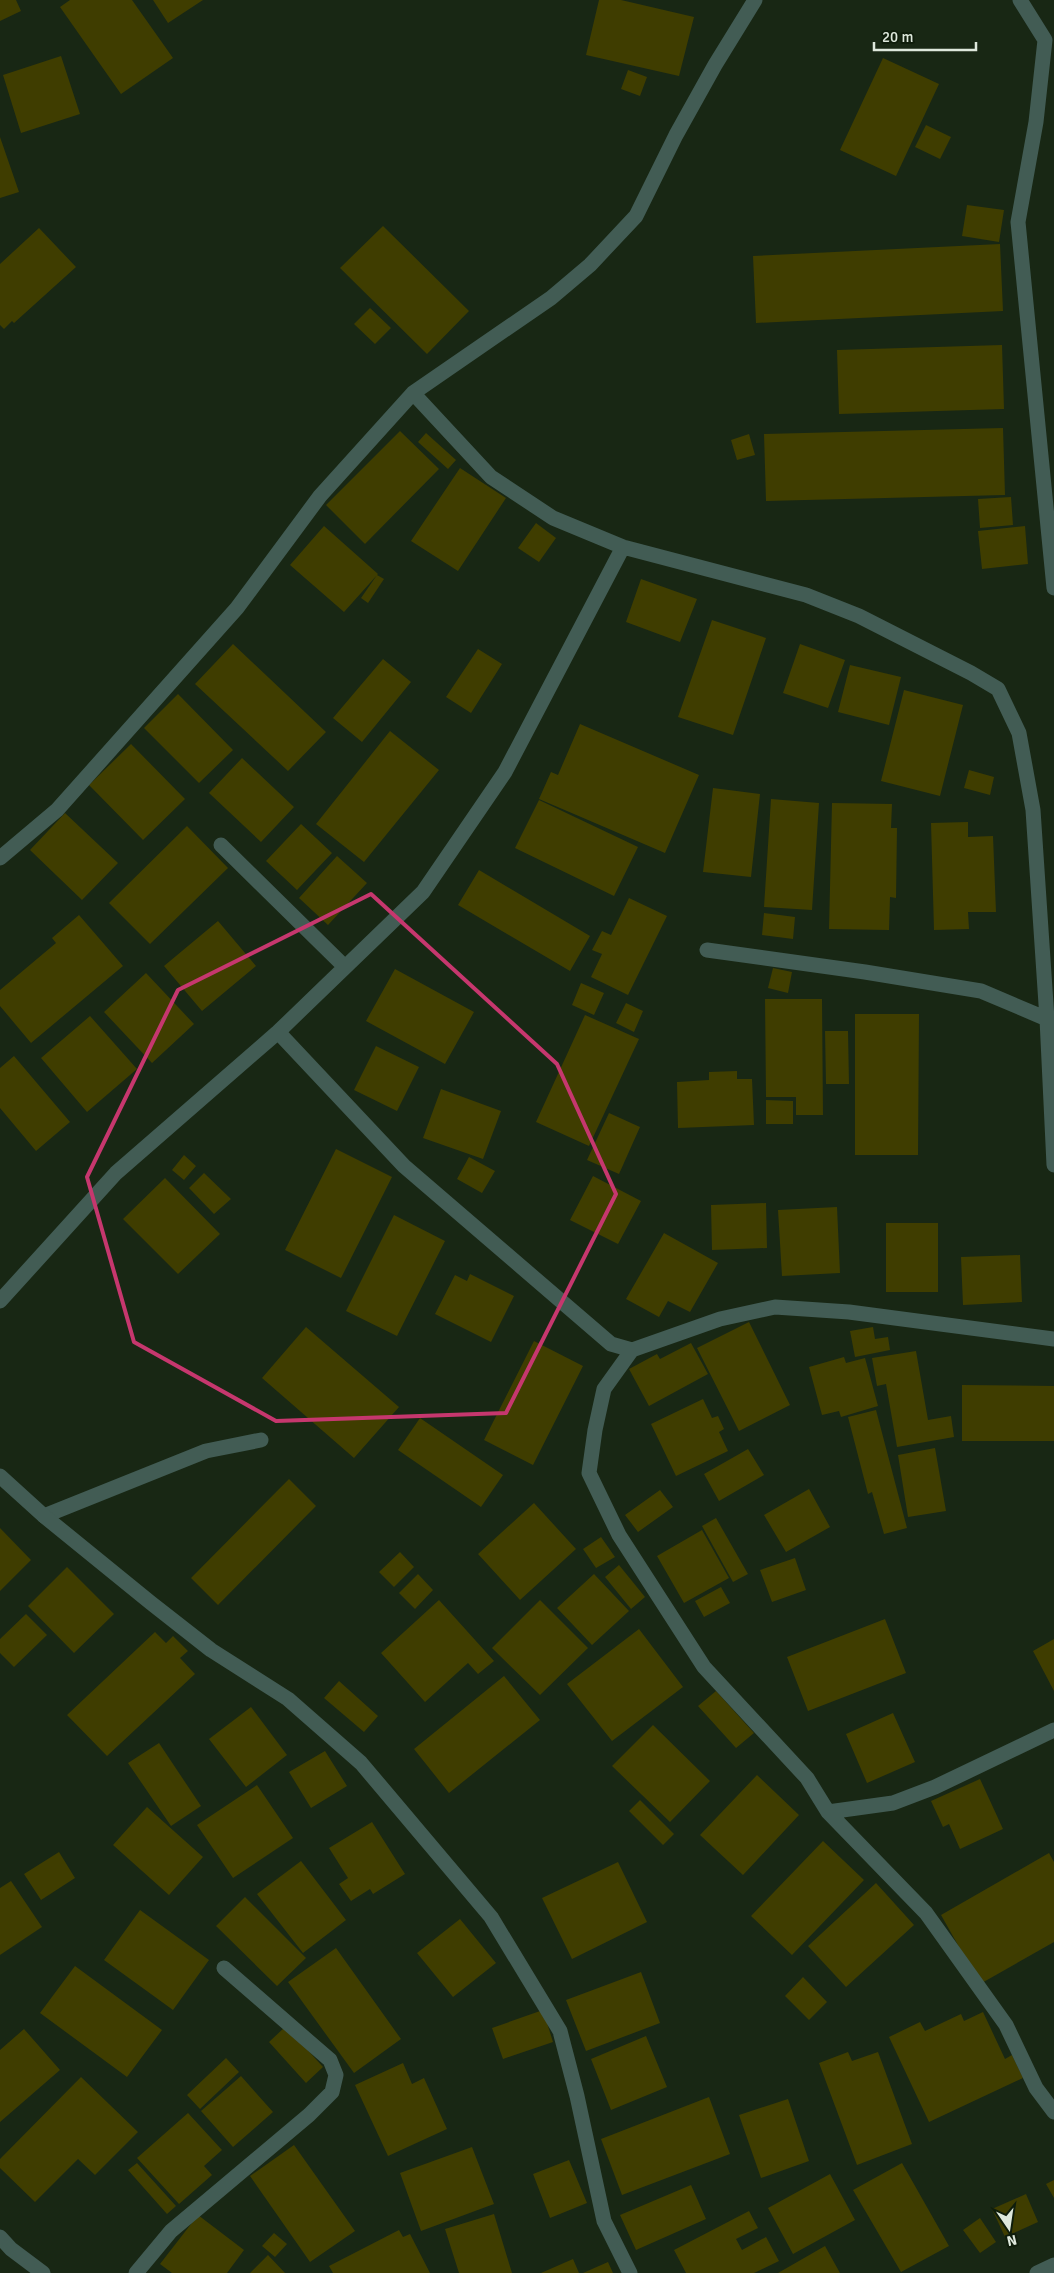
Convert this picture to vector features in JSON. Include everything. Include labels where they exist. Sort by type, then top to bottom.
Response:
[{"type":"street","points":[[0,858],[57,810],[237,608],[320,496],[413,393],[551,298],[590,265],[636,216],[681,126],[715,65],[755,0]]},
{"type":"street","points":[[1020,0],[1045,40],[1036,122],[1018,222],[1054,588]]},
{"type":"street","points":[[413,393],[491,477],[553,518],[623,547],[806,596],[858,616],[971,673],[998,689],[1020,733],[1033,810],[1047,1019],[1054,1164]]},
{"type":"street","points":[[0,1301],[116,1173],[278,1032],[423,892],[505,772],[623,547]]},
{"type":"street","points":[[221,845],[345,967]]},
{"type":"street","points":[[707,950],[865,972],[981,991],[1047,1019]]},
{"type":"street","points":[[278,1032],[404,1166],[611,1344],[632,1350]]},
{"type":"street","points":[[1054,1338],[850,1312],[775,1307],[720,1319],[632,1350],[604,1388],[595,1430],[589,1473],[619,1535],[704,1667],[807,1778],[828,1812],[926,1912],[1006,2025],[1036,2088],[1054,2112]]},
{"type":"street","points":[[44,1516],[206,1451],[261,1440]]},
{"type":"street","points":[[0,1476],[44,1516],[211,1650],[288,1699],[361,1763],[491,1917],[560,2031],[578,2096],[604,2221],[630,2273]]},
{"type":"street","points":[[828,1812],[893,1803],[935,1787],[1054,1730]]},
{"type":"street","points":[[136,2273],[171,2231],[310,2115],[332,2092],[336,2075],[330,2060],[224,1968]]},
{"type":"street","points":[[0,2237],[6,2247],[42,2273]]},
{"type":"street","points":[[1037,2273],[1054,2265]]},
{"type":"highlighted area","points":[[371,894],[557,1064],[616,1194],[506,1413],[276,1421],[134,1342],[87,1177],[178,990]]},
{"type":"building","points":[[0,0],[16,0],[21,11],[0,21]]},
{"type":"building","points":[[70,0],[132,0],[173,58],[121,94],[60,7]]},
{"type":"building","points":[[153,0],[203,0],[168,23]]},
{"type":"building","points":[[599,0],[621,0],[694,17],[679,76],[586,55]]},
{"type":"building","points":[[61,56],[80,114],[21,133],[3,75]]},
{"type":"building","points":[[883,58],[939,84],[896,176],[840,150]]},
{"type":"building","points":[[628,70],[647,77],[640,96],[621,89]]},
{"type":"building","points":[[926,125],[951,137],[940,159],[915,147]]},
{"type":"building","points":[[0,137],[19,192],[0,198]]},
{"type":"building","points":[[967,205],[1004,210],[999,242],[962,236]]},
{"type":"building","points":[[383,226],[469,311],[427,354],[340,268]]},
{"type":"building","points":[[39,228],[76,267],[14,323],[12,321],[4,329],[0,325],[0,264]]},
{"type":"building","points":[[1000,244],[1003,311],[756,323],[753,256]]},
{"type":"building","points":[[370,308],[391,328],[375,344],[354,324]]},
{"type":"building","points":[[1002,345],[1004,409],[839,414],[837,350]]},
{"type":"building","points":[[1003,428],[1005,495],[766,501],[764,434]]},
{"type":"building","points":[[400,431],[439,469],[365,544],[326,505]]},
{"type":"building","points":[[426,433],[456,460],[448,469],[418,442]]},
{"type":"building","points":[[749,434],[755,455],[737,460],[731,440]]},
{"type":"building","points":[[460,468],[506,498],[458,571],[411,541]]},
{"type":"building","points":[[1011,497],[1013,525],[980,528],[978,499]]},
{"type":"building","points":[[536,523],[556,538],[539,562],[518,548]]},
{"type":"building","points":[[324,526],[378,574],[344,612],[290,565]]},
{"type":"building","points":[[1025,526],[1028,564],[982,569],[978,531]]},
{"type":"building","points":[[377,575],[384,579],[368,603],[361,598]]},
{"type":"building","points":[[641,579],[697,599],[680,642],[626,622]]},
{"type":"building","points":[[712,620],[766,638],[733,735],[678,717]]},
{"type":"building","points":[[233,644],[326,732],[288,771],[195,684]]},
{"type":"building","points":[[800,644],[845,660],[828,708],[783,693]]},
{"type":"building","points":[[478,649],[502,664],[471,713],[446,697]]},
{"type":"building","points":[[383,659],[411,682],[362,742],[333,718]]},
{"type":"building","points":[[850,665],[901,677],[889,725],[838,712]]},
{"type":"building","points":[[904,690],[963,705],[940,796],[881,781]]},
{"type":"building","points":[[178,694],[233,750],[199,783],[144,728]]},
{"type":"building","points":[[580,724],[699,775],[665,853],[539,799],[551,772],[558,775]]},
{"type":"building","points":[[390,731],[439,770],[364,862],[316,824]]},
{"type":"building","points":[[131,744],[185,799],[143,840],[89,785]]},
{"type":"building","points":[[242,758],[294,807],[261,842],[209,793]]},
{"type":"building","points":[[969,770],[994,777],[990,795],[964,788]]},
{"type":"building","points":[[713,788],[760,794],[751,877],[703,872]]},
{"type":"building","points":[[771,799],[819,803],[812,910],[764,907]]},
{"type":"building","points":[[539,800],[638,847],[614,896],[515,848]]},
{"type":"building","points":[[832,803],[892,804],[891,828],[897,828],[896,898],[890,897],[889,930],[829,929]]},
{"type":"building","points":[[65,813],[118,863],[82,900],[30,850]]},
{"type":"building","points":[[968,822],[968,837],[993,836],[996,912],[968,912],[969,929],[934,930],[931,823]]},
{"type":"building","points":[[301,824],[332,853],[297,890],[266,861]]},
{"type":"building","points":[[187,826],[228,868],[150,944],[109,903]]},
{"type":"building","points":[[337,856],[367,883],[328,925],[299,898]]},
{"type":"building","points":[[479,870],[590,936],[570,971],[458,905]]},
{"type":"building","points":[[629,898],[667,916],[628,995],[591,977],[602,954],[592,950],[602,931],[611,935]]},
{"type":"building","points":[[764,913],[795,917],[793,939],[762,935]]},
{"type":"building","points":[[79,915],[123,966],[31,1043],[0,1006],[0,990],[56,943],[52,938]]},
{"type":"building","points":[[218,921],[256,966],[202,1011],[164,966]]},
{"type":"building","points":[[773,968],[792,972],[788,993],[768,988]]},
{"type":"building","points":[[395,969],[474,1012],[445,1064],[366,1021]]},
{"type":"building","points":[[146,973],[194,1024],[152,1063],[104,1012]]},
{"type":"building","points":[[581,983],[604,993],[594,1015],[572,1005]]},
{"type":"building","points":[[765,999],[822,999],[823,1115],[796,1115],[796,1097],[766,1097]]},
{"type":"building","points":[[626,1003],[643,1011],[634,1032],[616,1023]]},
{"type":"building","points":[[855,1014],[919,1014],[918,1155],[855,1155]]},
{"type":"building","points":[[585,1015],[639,1039],[589,1146],[536,1122]]},
{"type":"building","points":[[90,1016],[137,1069],[87,1112],[41,1058]]},
{"type":"building","points":[[825,1031],[848,1031],[849,1084],[826,1084]]},
{"type":"building","points":[[376,1046],[419,1067],[397,1111],[354,1090]]},
{"type":"building","points":[[14,1056],[70,1122],[36,1151],[0,1108],[0,1068]]},
{"type":"building","points":[[737,1071],[737,1079],[752,1079],[754,1125],[678,1128],[677,1082],[709,1080],[709,1072]]},
{"type":"building","points":[[441,1089],[501,1111],[483,1159],[423,1138]]},
{"type":"building","points":[[766,1100],[793,1101],[793,1124],[766,1124]]},
{"type":"building","points":[[609,1113],[640,1127],[619,1174],[587,1160]]},
{"type":"building","points":[[336,1149],[392,1177],[341,1278],[285,1250]]},
{"type":"building","points":[[184,1155],[196,1166],[184,1180],[172,1170]]},
{"type":"building","points":[[469,1157],[495,1171],[482,1193],[457,1179]]},
{"type":"building","points":[[204,1173],[231,1199],[214,1214],[189,1188]]},
{"type":"building","points":[[593,1176],[641,1201],[618,1244],[570,1220]]},
{"type":"building","points":[[165,1178],[220,1234],[178,1274],[123,1219]]},
{"type":"building","points":[[766,1203],[767,1248],[712,1250],[711,1205]]},
{"type":"building","points":[[837,1207],[840,1273],[782,1276],[778,1210]]},
{"type":"building","points":[[394,1215],[445,1241],[397,1336],[346,1311]]},
{"type":"building","points":[[886,1223],[938,1223],[938,1292],[886,1292]]},
{"type":"building","points":[[664,1233],[718,1263],[690,1312],[668,1301],[659,1317],[626,1299]]},
{"type":"building","points":[[1020,1255],[1022,1302],[963,1305],[961,1257]]},
{"type":"building","points":[[470,1274],[514,1296],[491,1342],[435,1314],[455,1275],[467,1281]]},
{"type":"building","points":[[749,1322],[790,1405],[739,1431],[697,1348]]},
{"type":"building","points":[[306,1327],[399,1407],[354,1458],[262,1378]]},
{"type":"building","points":[[873,1327],[875,1339],[888,1337],[890,1350],[855,1357],[850,1331]]},
{"type":"building","points":[[534,1341],[583,1366],[533,1465],[484,1440]]},
{"type":"building","points":[[691,1343],[708,1374],[649,1406],[629,1369],[657,1354],[660,1359]]},
{"type":"building","points":[[916,1351],[928,1420],[951,1416],[954,1437],[897,1447],[886,1384],[877,1386],[872,1358]]},
{"type":"building","points":[[844,1357],[846,1363],[865,1358],[878,1406],[841,1417],[839,1411],[822,1415],[809,1367]]},
{"type":"building","points":[[962,1385],[1054,1386],[1054,1441],[962,1441]]},
{"type":"building","points":[[703,1399],[712,1418],[718,1416],[724,1429],[719,1432],[728,1451],[676,1476],[651,1424]]},
{"type":"building","points":[[876,1410],[907,1528],[884,1534],[872,1492],[868,1494],[848,1417]]},
{"type":"building","points":[[420,1418],[503,1475],[481,1507],[398,1450]]},
{"type":"building","points":[[935,1448],[946,1511],[908,1517],[898,1455]]},
{"type":"building","points":[[748,1449],[764,1475],[719,1501],[704,1474]]},
{"type":"building","points":[[289,1479],[316,1506],[218,1605],[191,1578]]},
{"type":"building","points":[[809,1489],[830,1527],[786,1552],[764,1515]]},
{"type":"building","points":[[660,1490],[673,1507],[638,1532],[625,1515]]},
{"type":"building","points":[[534,1503],[576,1549],[520,1600],[478,1554]]},
{"type":"building","points":[[716,1518],[748,1574],[733,1582],[702,1526]]},
{"type":"building","points":[[0,1528],[31,1560],[0,1591]]},
{"type":"building","points":[[702,1530],[729,1578],[684,1603],[657,1556]]},
{"type":"building","points":[[601,1537],[615,1557],[596,1568],[583,1549]]},
{"type":"building","points":[[400,1552],[414,1567],[394,1587],[379,1572]]},
{"type":"building","points":[[795,1558],[806,1590],[772,1602],[760,1570]]},
{"type":"building","points":[[619,1565],[645,1597],[631,1609],[605,1577]]},
{"type":"building","points":[[67,1567],[114,1614],[74,1653],[28,1606]]},
{"type":"building","points":[[418,1574],[433,1590],[415,1609],[399,1593]]},
{"type":"building","points":[[594,1574],[629,1611],[592,1645],[557,1608]]},
{"type":"building","points":[[721,1587],[730,1603],[704,1617],[695,1601]]},
{"type":"building","points":[[439,1600],[494,1661],[478,1674],[468,1663],[425,1702],[381,1653]]},
{"type":"building","points":[[540,1600],[588,1648],[540,1695],[492,1648]]},
{"type":"building","points":[[26,1614],[47,1635],[14,1667],[0,1653],[0,1639]]},
{"type":"building","points":[[885,1619],[906,1673],[808,1711],[787,1657]]},
{"type":"building","points":[[639,1629],[683,1687],[612,1741],[567,1684]]},
{"type":"building","points":[[155,1632],[166,1643],[173,1636],[188,1651],[180,1658],[195,1674],[107,1756],[67,1715]]},
{"type":"building","points":[[1054,1639],[1054,1691],[1033,1651]]},
{"type":"building","points":[[504,1676],[540,1720],[449,1793],[414,1749]]},
{"type":"building","points":[[339,1681],[378,1716],[364,1732],[324,1698]]},
{"type":"building","points":[[716,1691],[754,1733],[736,1748],[698,1706]]},
{"type":"building","points":[[251,1707],[287,1755],[246,1787],[209,1739]]},
{"type":"building","points":[[893,1713],[915,1762],[867,1783],[846,1734]]},
{"type":"building","points":[[653,1725],[710,1781],[670,1822],[612,1766]]},
{"type":"building","points":[[159,1743],[201,1806],[171,1826],[128,1763]]},
{"type":"building","points":[[325,1751],[347,1786],[311,1808],[289,1772]]},
{"type":"building","points":[[757,1775],[799,1815],[743,1875],[700,1835]]},
{"type":"building","points":[[980,1779],[1003,1829],[960,1849],[949,1824],[943,1827],[931,1801]]},
{"type":"building","points":[[257,1785],[293,1838],[233,1878],[197,1825]]},
{"type":"building","points":[[640,1800],[674,1834],[663,1845],[629,1811]]},
{"type":"building","points":[[147,1807],[203,1857],[169,1895],[113,1845]]},
{"type":"building","points":[[372,1822],[405,1874],[373,1894],[370,1889],[351,1901],[339,1884],[348,1878],[329,1848]]},
{"type":"building","points":[[823,1841],[864,1880],[792,1955],[751,1916]]},
{"type":"building","points":[[59,1852],[75,1878],[41,1900],[24,1874]]},
{"type":"building","points":[[1049,1853],[1054,1862],[1054,1942],[980,1984],[941,1915]]},
{"type":"building","points":[[301,1861],[346,1920],[303,1953],[257,1894]]},
{"type":"building","points":[[618,1862],[647,1922],[572,1959],[542,1898]]},
{"type":"building","points":[[11,1881],[42,1927],[0,1955],[0,1888]]},
{"type":"building","points":[[876,1883],[914,1925],[846,1987],[808,1946]]},
{"type":"building","points":[[245,1897],[306,1958],[277,1986],[216,1926]]},
{"type":"building","points":[[140,1910],[209,1960],[173,2010],[104,1960]]},
{"type":"building","points":[[460,1919],[496,1963],[453,1997],[417,1953]]},
{"type":"building","points":[[336,1948],[401,2039],[354,2073],[288,1982]]},
{"type":"building","points":[[75,1966],[162,2030],[127,2077],[40,2013]]},
{"type":"building","points":[[641,1972],[660,2023],[586,2051],[566,2000]]},
{"type":"building","points":[[803,1977],[827,2002],[809,2020],[785,1996]]},
{"type":"building","points":[[543,2010],[553,2042],[503,2059],[492,2028]]},
{"type":"building","points":[[983,2012],[1005,2059],[1012,2055],[1023,2078],[929,2122],[889,2037],[920,2022],[925,2031],[961,2014],[964,2021]]},
{"type":"building","points":[[286,2026],[323,2067],[306,2083],[269,2042]]},
{"type":"building","points":[[24,2029],[60,2070],[0,2122],[0,2050]]},
{"type":"building","points":[[646,2036],[667,2087],[611,2110],[591,2059]]},
{"type":"building","points":[[848,2052],[852,2061],[878,2052],[912,2144],[857,2165],[819,2063]]},
{"type":"building","points":[[226,2058],[239,2072],[200,2109],[187,2095]]},
{"type":"building","points":[[403,2063],[412,2084],[424,2078],[447,2129],[388,2156],[355,2085]]},
{"type":"building","points":[[241,2076],[273,2112],[233,2147],[201,2111]]},
{"type":"building","points":[[81,2077],[138,2132],[95,2175],[78,2159],[35,2202],[0,2168],[0,2159]]},
{"type":"building","points":[[709,2097],[730,2154],[622,2195],[601,2139]]},
{"type":"building","points":[[788,2099],[809,2161],[761,2178],[739,2115]]},
{"type":"building","points":[[188,2113],[222,2150],[204,2166],[212,2175],[179,2204],[137,2158]]},
{"type":"building","points":[[294,2145],[355,2231],[310,2262],[250,2176]]},
{"type":"building","points":[[472,2147],[494,2204],[421,2231],[400,2173]]},
{"type":"building","points":[[569,2160],[587,2203],[550,2218],[533,2174]]},
{"type":"building","points":[[137,2163],[176,2206],[167,2214],[128,2170]]},
{"type":"building","points":[[902,2163],[949,2246],[901,2272],[853,2190]]},
{"type":"building","points":[[830,2174],[855,2220],[793,2254],[768,2208]]},
{"type":"building","points":[[1054,2180],[1054,2198],[1046,2184]]},
{"type":"building","points":[[691,2185],[706,2219],[636,2250],[620,2215]]},
{"type":"building","points":[[1026,2194],[1038,2222],[1005,2237],[992,2209]]},
{"type":"building","points":[[749,2211],[758,2228],[736,2239],[742,2250],[766,2237],[779,2261],[754,2273],[686,2273],[674,2250]]},
{"type":"building","points":[[494,2214],[512,2273],[459,2273],[445,2229]]},
{"type":"building","points":[[198,2215],[244,2250],[227,2273],[172,2273],[160,2264]]},
{"type":"building","points":[[980,2218],[996,2242],[980,2253],[963,2230]]},
{"type":"building","points":[[399,2230],[403,2237],[410,2234],[430,2273],[333,2273],[329,2266]]},
{"type":"building","points":[[274,2233],[287,2244],[275,2257],[262,2246]]},
{"type":"building","points":[[825,2246],[840,2273],[778,2273]]},
{"type":"building","points":[[268,2255],[285,2273],[250,2273]]},
{"type":"building","points":[[573,2259],[579,2273],[541,2273]]},
{"type":"building","points":[[608,2262],[613,2273],[583,2273]]}]
